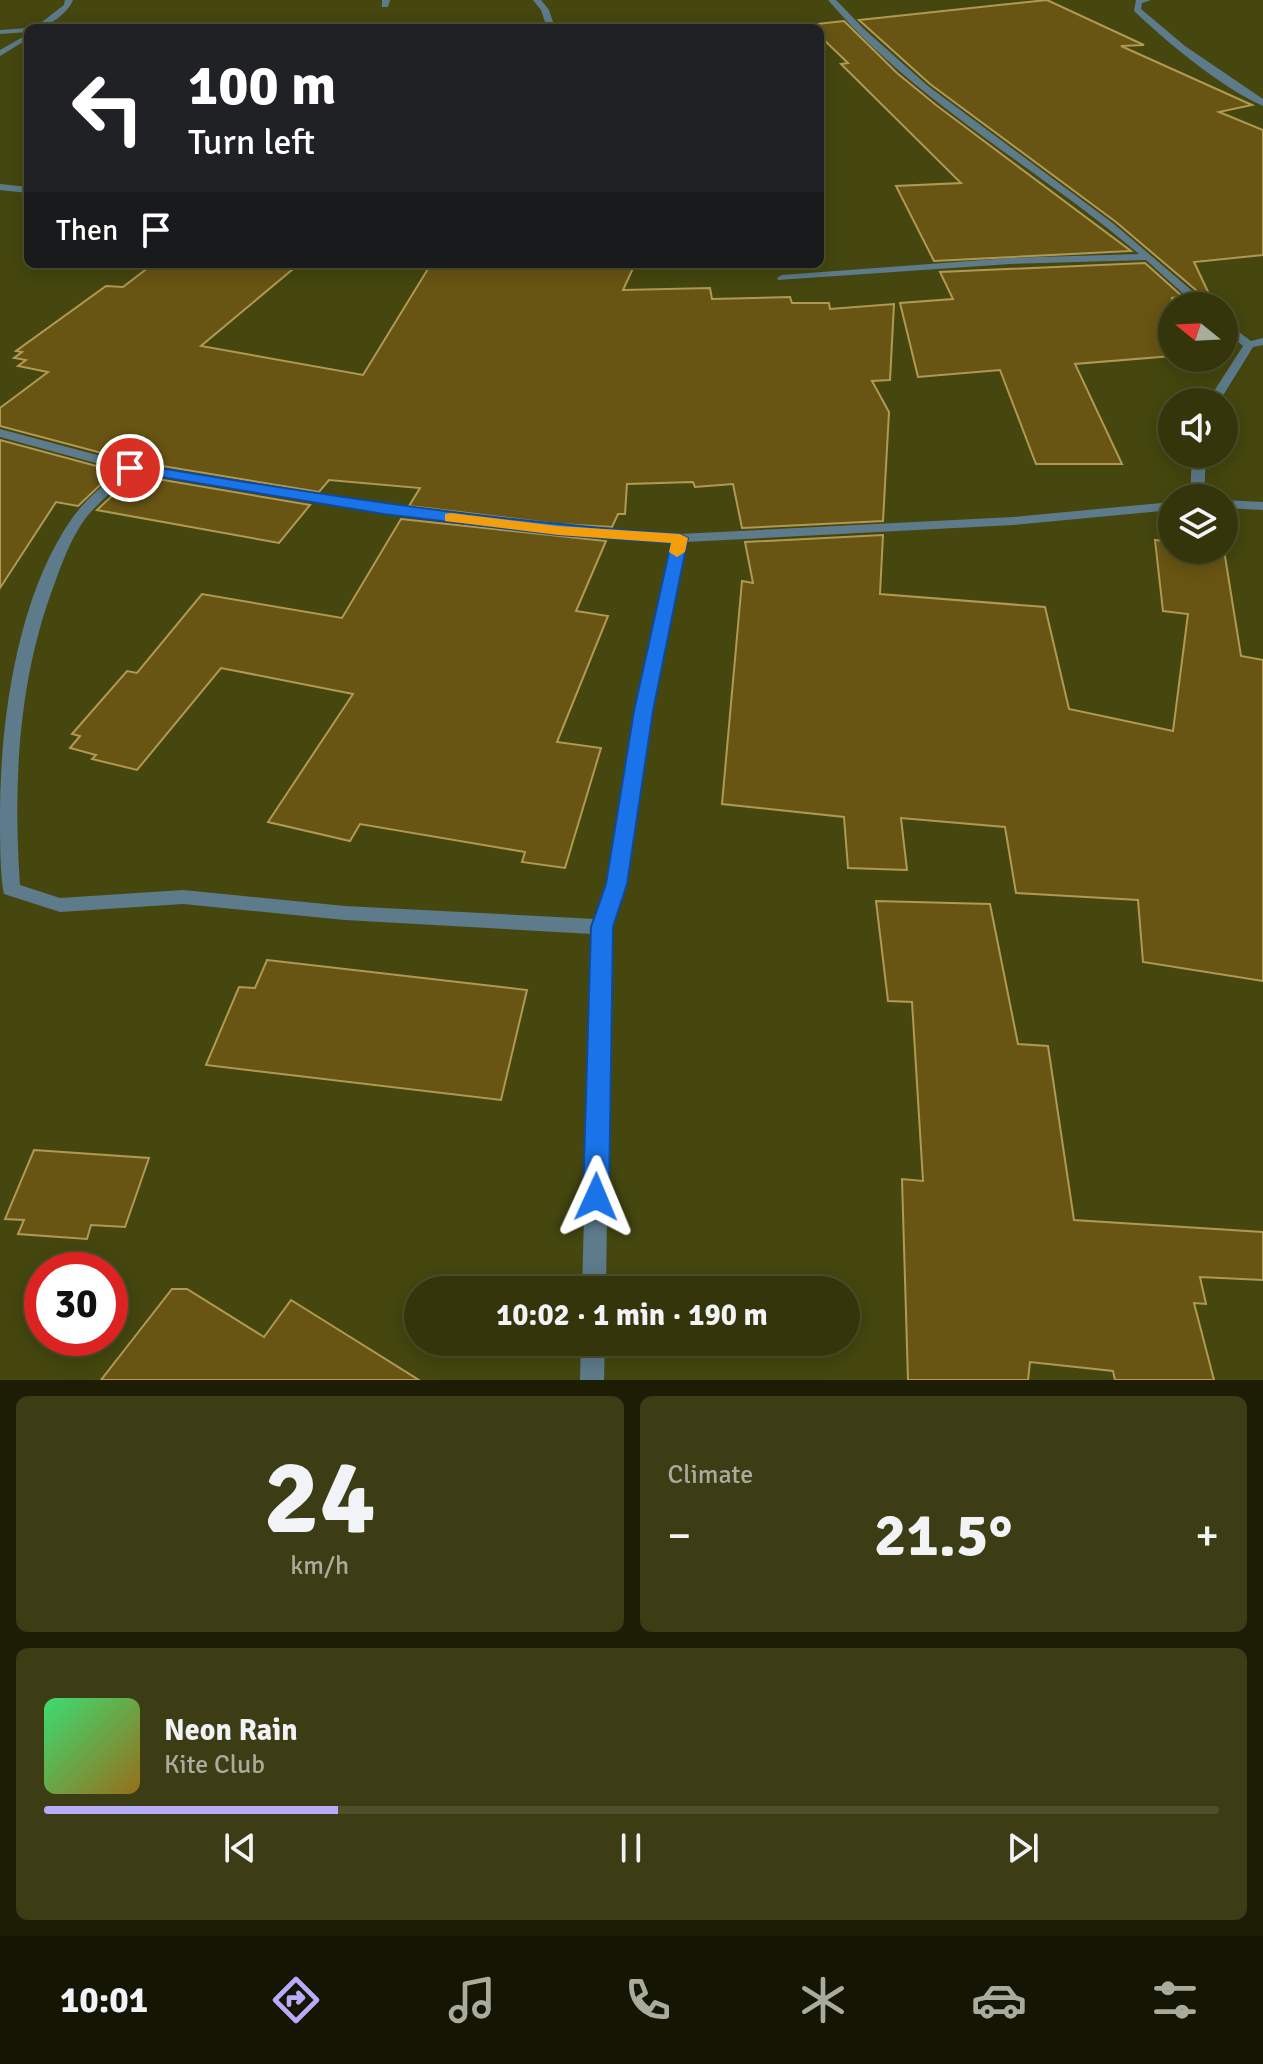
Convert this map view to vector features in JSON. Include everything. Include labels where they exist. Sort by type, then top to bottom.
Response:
[{"type":"street","points":[[43,24],[67,6],[69,0]]},
{"type":"street","points":[[537,0],[545,10],[550,24]]},
{"type":"street","points":[[832,0],[867,40],[1188,292]]},
{"type":"street","points":[[1147,0],[1139,2],[1137,9],[1158,29],[1196,61],[1250,89],[1263,103]]},
{"type":"street","points":[[0,32],[24,33]]},
{"type":"street","points":[[0,54],[24,36]]},
{"type":"street","points":[[0,187],[24,190]]},
{"type":"street","points":[[782,278],[1010,261],[1147,257]]},
{"type":"street","points":[[1238,336],[1249,345]]},
{"type":"street","points":[[1222,388],[1249,345],[1263,341]]},
{"type":"street","points":[[0,433],[130,468],[384,510],[558,531],[680,538],[1013,521],[1158,507]]},
{"type":"street","points":[[130,468],[76,522],[33,612],[6,721],[2,845],[11,889],[60,905],[183,897],[345,913],[602,927]]},
{"type":"street","points":[[1238,505],[1263,506]]},
{"type":"street","points":[[594,1276],[602,927],[616,884],[644,711],[680,538]]},
{"type":"street","points":[[592,1380],[593,1356]]},
{"type":"building","points":[[1047,0],[1144,45],[1121,46],[1252,105],[1219,112],[1263,130],[1263,255],[1194,262],[1208,292],[1198,292],[1116,222],[930,84],[859,20]]},
{"type":"building","points":[[844,21],[897,73],[936,105],[1131,251],[934,261],[896,186],[961,183],[841,64],[848,63],[824,40],[824,24],[817,24]]},
{"type":"building","points":[[1145,263],[1177,292],[1158,292],[1158,357],[1075,364],[1122,464],[1036,464],[1000,370],[918,377],[900,303],[953,299],[940,272]]},
{"type":"building","points":[[148,268],[294,268],[201,346],[363,375],[429,268],[633,268],[623,290],[710,288],[712,299],[790,297],[792,303],[829,303],[830,309],[894,304],[890,380],[872,381],[889,412],[883,521],[742,528],[733,484],[695,487],[693,482],[627,484],[625,514],[618,514],[612,527],[558,524],[409,506],[420,488],[329,480],[319,492],[132,461],[0,426],[0,408],[48,372],[18,366],[26,360],[14,358],[22,352],[16,351],[106,286],[123,287]]},
{"type":"building","points":[[0,440],[115,471],[78,506],[56,502],[0,588]]},
{"type":"building","points":[[134,475],[310,505],[279,543],[97,510]]},
{"type":"building","points":[[401,519],[606,541],[576,611],[608,616],[557,742],[601,748],[565,868],[522,862],[525,852],[360,824],[350,841],[268,822],[353,694],[221,668],[137,770],[92,759],[96,755],[70,748],[80,736],[72,734],[127,671],[137,673],[202,594],[342,618]]},
{"type":"building","points":[[883,535],[880,594],[1045,607],[1069,709],[1173,731],[1188,614],[1163,611],[1155,540],[1158,540],[1158,564],[1226,564],[1241,656],[1263,660],[1263,981],[1143,962],[1138,900],[1016,893],[1005,827],[901,818],[907,870],[848,868],[844,817],[722,804],[742,581],[753,583],[745,542]]},
{"type":"building","points":[[876,901],[990,904],[1018,1044],[1048,1046],[1074,1220],[1263,1232],[1263,1280],[1200,1277],[1206,1304],[1194,1303],[1214,1380],[1115,1380],[1113,1371],[1030,1362],[1028,1380],[908,1380],[902,1179],[923,1181],[912,1002],[888,1001]]},
{"type":"building","points":[[267,960],[527,990],[501,1100],[206,1065],[239,987],[255,988]]},
{"type":"building","points":[[34,1150],[149,1158],[125,1227],[91,1225],[87,1239],[18,1234],[24,1220],[5,1219]]},
{"type":"building","points":[[172,1289],[187,1289],[264,1337],[291,1300],[419,1380],[101,1380],[120,1356],[128,1356],[128,1345]]},
{"type":"slow traffic","points":[[451,518],[558,531],[680,538],[677,552]]},
{"type":"route","points":[[130,468],[384,510],[558,531],[680,538],[644,711],[616,884],[602,927],[596,1197]]}]
